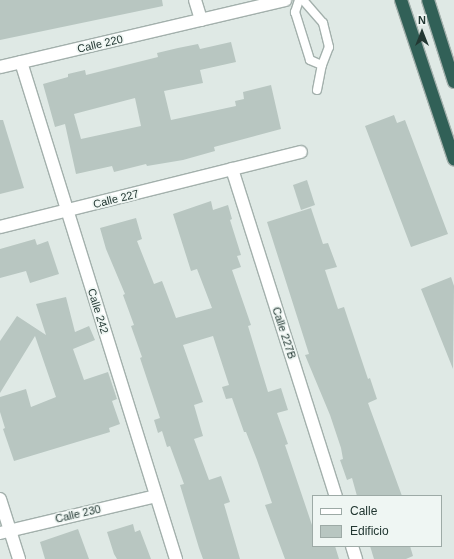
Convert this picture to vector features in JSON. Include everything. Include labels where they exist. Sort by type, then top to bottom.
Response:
[{"type":"highway","points":[[402,0],[454,159]]},
{"type":"highway","points":[[428,0],[454,82]]},
{"type":"street","points":[[195,0],[201,20]]},
{"type":"street","name":"Calle 220","points":[[0,67],[286,0]]},
{"type":"street","name":"Calle 242","points":[[21,62],[66,211],[176,559]]},
{"type":"street","name":"Calle 227","points":[[0,227],[301,152]]},
{"type":"street","name":"Calle 227B","points":[[232,169],[336,495]]},
{"type":"street","name":"Calle 230","points":[[5,532],[156,496]]},
{"type":"street","points":[[0,499],[5,532],[19,559]]},
{"type":"street","points":[[352,547],[356,559]]},
{"type":"lane","points":[[299,0],[295,12],[310,60],[322,65]]},
{"type":"lane","points":[[303,0],[323,23],[329,47],[322,65],[317,90]]},
{"type":"building","points":[[0,0],[162,0],[163,6],[0,40]]},
{"type":"building","points":[[231,42],[236,62],[200,70],[203,83],[164,91],[171,120],[236,106],[235,101],[244,99],[243,92],[271,85],[281,129],[214,147],[215,151],[183,160],[147,166],[146,164],[114,172],[112,166],[76,174],[65,124],[55,127],[43,84],[68,77],[68,74],[85,70],[86,75],[158,57],[157,53],[178,48],[198,44],[200,49]],"holes":[[[135,98],[141,126],[81,139],[74,114]]]},
{"type":"building","points":[[394,115],[397,123],[405,120],[448,234],[411,247],[365,126]]},
{"type":"building","points":[[0,120],[3,120],[24,188],[0,194]]},
{"type":"building","points":[[307,180],[315,205],[301,210],[293,185]]},
{"type":"building","points":[[211,201],[213,210],[228,205],[232,219],[230,220],[241,255],[237,256],[241,267],[232,270],[251,325],[248,326],[268,392],[281,388],[288,410],[277,413],[288,444],[285,445],[312,525],[312,547],[335,547],[339,559],[285,559],[265,505],[272,503],[257,460],[246,432],[244,432],[232,398],[226,399],[222,387],[229,385],[213,336],[183,345],[203,402],[194,405],[203,436],[194,439],[209,480],[221,476],[230,502],[224,504],[240,559],[203,559],[180,485],[184,484],[170,446],[167,447],[162,431],[158,433],[154,420],[160,418],[131,326],[134,325],[123,295],[125,294],[106,249],[100,228],[136,218],[142,239],[137,241],[154,284],[162,281],[176,318],[212,308],[197,269],[191,271],[173,214]]},
{"type":"building","points":[[311,208],[323,244],[328,243],[337,267],[325,270],[338,309],[344,307],[368,379],[370,378],[377,399],[368,403],[402,495],[357,495],[352,478],[347,480],[340,460],[343,459],[341,448],[330,415],[305,355],[309,354],[267,222]]},
{"type":"building","points":[[35,239],[37,245],[48,241],[59,274],[30,283],[26,271],[0,278],[0,249]]},
{"type":"building","points":[[451,277],[454,286],[453,369],[421,289]]},
{"type":"building","points":[[66,297],[75,332],[89,326],[95,340],[73,349],[84,380],[108,372],[117,399],[112,401],[120,424],[109,428],[110,432],[14,461],[3,429],[5,428],[0,412],[0,397],[26,389],[31,407],[56,397],[35,336],[0,393],[0,341],[17,316],[46,335],[36,304]]},
{"type":"building","points":[[133,524],[135,532],[140,530],[151,559],[117,559],[114,554],[107,532]]},
{"type":"building","points":[[78,529],[89,559],[45,559],[40,542]]},
{"type":"building","points":[[370,547],[410,547],[413,556],[406,559],[374,559]]}]
